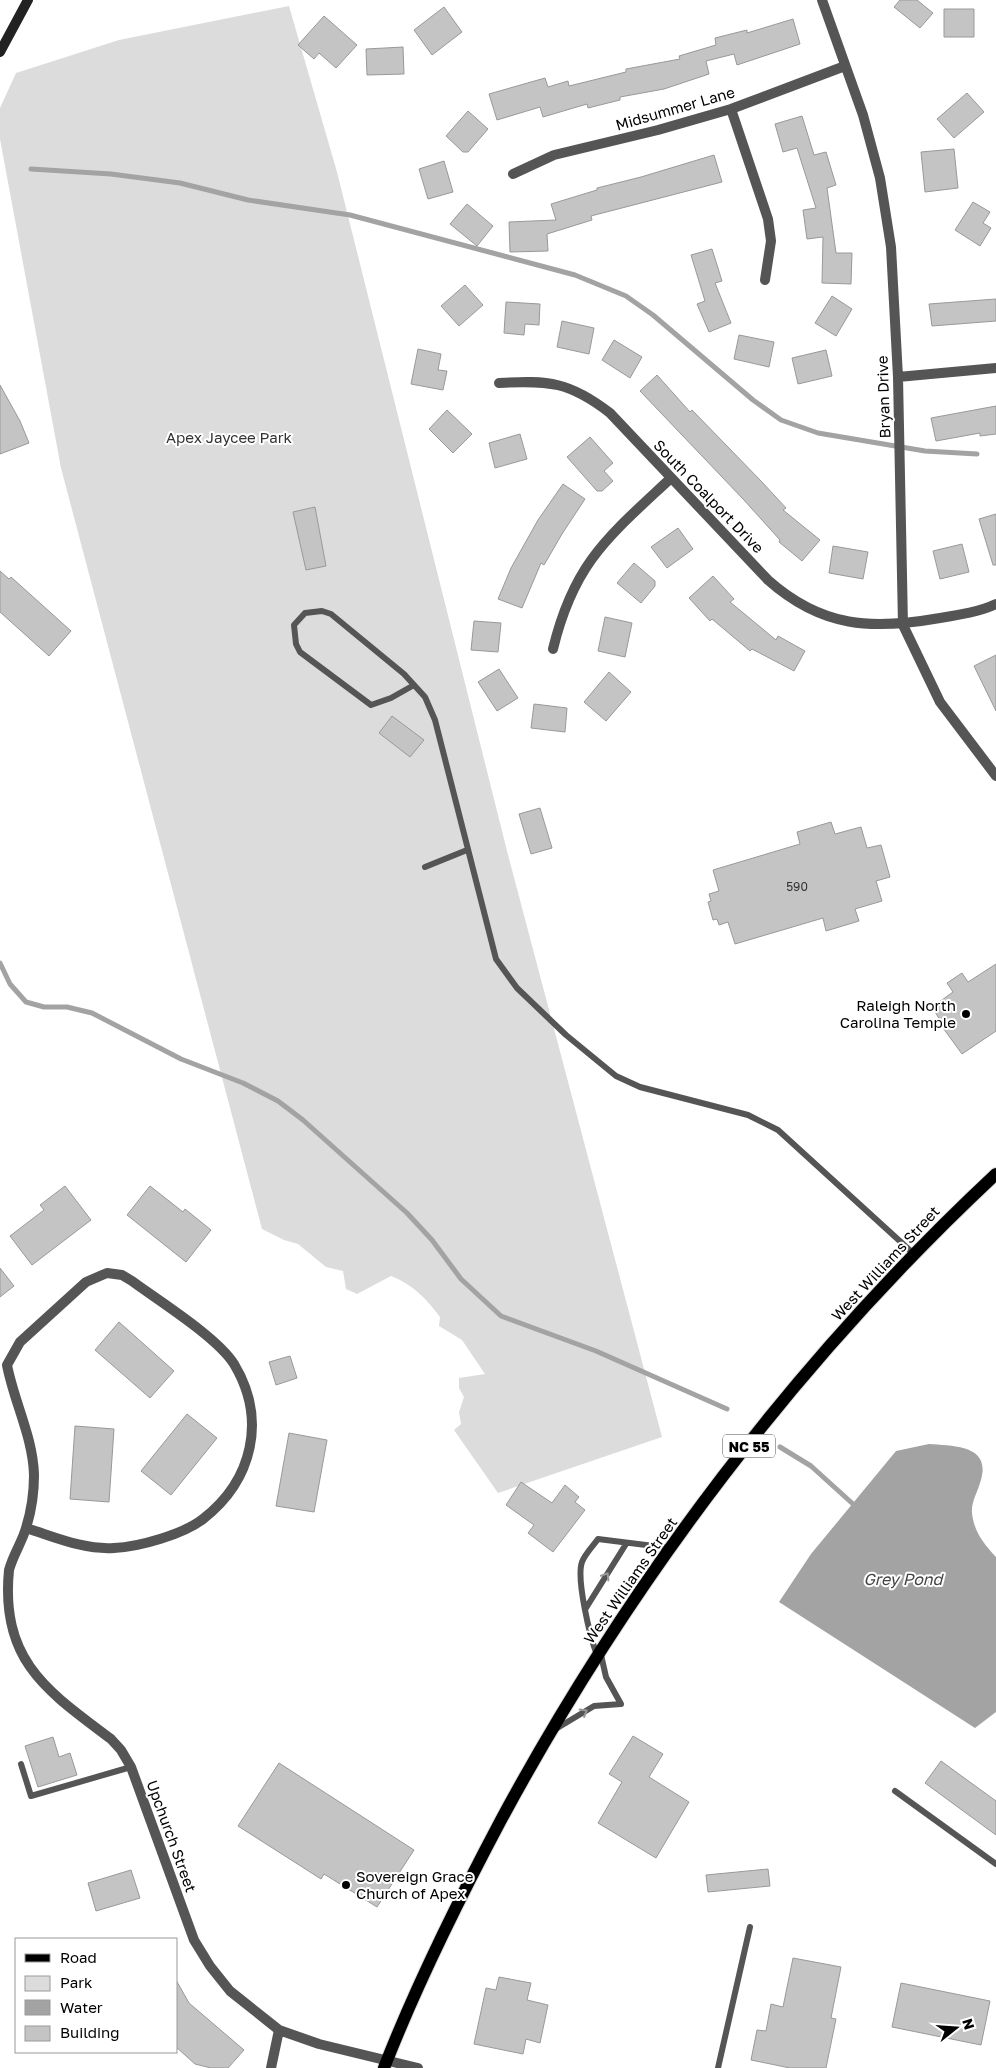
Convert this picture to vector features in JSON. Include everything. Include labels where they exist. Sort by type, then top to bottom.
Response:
[{"type":"main road","points":[[0,52],[28,0]]},
{"type":"main road","name":"West Williams Street","points":[[385,2064],[443,1933],[550,1732],[598,1653],[670,1548],[794,1390],[914,1254],[996,1174]]},
{"type":"street","name":"Bryan Drive","points":[[822,0],[863,115],[880,178],[891,247],[898,377],[903,625],[940,702],[996,776]]},
{"type":"street","name":"Midsummer Lane","points":[[513,174],[554,155],[658,130],[731,109],[845,66]]},
{"type":"street","points":[[731,109],[768,219],[771,241],[765,280]]},
{"type":"street","points":[[898,377],[996,368]]},
{"type":"street","name":"South Coalport Drive","points":[[499,382],[550,383],[564,386],[584,395],[610,414],[785,595],[804,607],[837,620],[903,625],[969,613],[996,604]]},
{"type":"street","points":[[553,648],[563,611],[573,587],[586,564],[610,535],[671,478]]},
{"type":"street","name":"Upchurch Street","points":[[26,1528],[78,1545],[97,1548],[115,1548],[161,1538],[202,1520],[216,1508],[230,1491],[248,1461],[252,1414],[240,1376],[232,1362],[220,1347],[122,1275],[107,1273],[86,1282],[20,1342],[7,1365],[33,1462],[32,1489],[26,1528],[10,1570],[3,1605],[7,1634],[14,1652],[35,1681],[111,1739],[121,1750],[130,1767],[194,1940],[210,1966],[230,1991],[279,2030],[385,2064],[418,2068]]},
{"type":"street","points":[[271,2068],[279,2030]]},
{"type":"lane","points":[[414,685],[391,698],[371,705],[300,652],[294,635],[294,625],[304,613],[312,610],[322,610],[331,614],[404,674],[425,697],[435,720],[496,960],[518,988],[566,1035],[616,1076],[640,1087],[748,1115],[778,1130],[914,1254]]},
{"type":"lane","points":[[425,867],[467,850]]},
{"type":"lane","points":[[550,1732],[594,1706],[621,1704],[606,1677],[598,1653],[580,1576],[582,1562],[598,1539],[670,1548]]},
{"type":"lane","points":[[586,1608],[626,1544]]},
{"type":"lane","points":[[20,1764],[31,1796],[130,1767]]},
{"type":"lane","points":[[895,1791],[996,1864]]},
{"type":"lane","points":[[718,2068],[750,1927]]},
{"type":"green space","name":"Apex Jaycee Park","points":[[289,6],[337,172],[507,851],[662,1437],[498,1493],[454,1430],[461,1424],[459,1412],[464,1397],[459,1388],[459,1378],[485,1374],[462,1340],[439,1326],[440,1317],[435,1310],[419,1293],[399,1279],[391,1276],[357,1294],[346,1289],[343,1271],[326,1267],[298,1244],[284,1240],[262,1229],[61,468],[0,139],[0,108],[16,73],[119,40]]},
{"type":"water","name":"Grey Pond","points":[[929,1444],[960,1447],[969,1450],[976,1454],[981,1461],[983,1470],[973,1502],[972,1513],[980,1537],[996,1557],[996,1712],[975,1728],[779,1602],[811,1554],[896,1451]]},
{"type":"building","points":[[900,0],[917,0],[933,13],[920,28],[894,7]]},
{"type":"building","points":[[444,7],[462,32],[432,55],[414,30]]},
{"type":"building","points":[[944,9],[974,9],[974,37],[944,37]]},
{"type":"building","points":[[324,16],[357,45],[336,68],[319,53],[314,59],[298,45]]},
{"type":"building","points":[[793,19],[800,44],[737,65],[734,54],[706,61],[709,74],[664,89],[620,97],[620,100],[588,108],[587,104],[543,117],[540,107],[497,120],[489,94],[545,78],[548,87],[568,81],[569,86],[626,72],[626,69],[680,59],[679,56],[716,45],[715,38],[747,30],[747,33]]},
{"type":"building","points":[[403,47],[404,74],[367,75],[366,49]]},
{"type":"building","points":[[967,93],[984,112],[954,138],[937,119]]},
{"type":"building","points":[[468,111],[488,129],[468,152],[463,152],[446,136]]},
{"type":"building","points":[[802,116],[814,155],[826,152],[836,185],[827,188],[836,253],[852,253],[851,284],[822,283],[823,237],[807,239],[803,210],[816,208],[797,148],[783,152],[775,124]]},
{"type":"building","points":[[954,149],[958,188],[925,192],[921,152]]},
{"type":"building","points":[[714,155],[722,182],[591,216],[592,220],[547,234],[548,251],[510,252],[509,222],[556,220],[551,204],[597,190],[597,188]]},
{"type":"building","points":[[444,161],[453,192],[428,199],[419,169]]},
{"type":"building","points":[[973,202],[990,212],[983,223],[991,228],[980,246],[955,230]]},
{"type":"building","points":[[467,204],[493,226],[477,246],[450,224]]},
{"type":"building","points":[[712,249],[722,281],[715,283],[731,323],[709,332],[697,304],[705,301],[691,255]]},
{"type":"building","points":[[465,285],[483,305],[459,326],[441,306]]},
{"type":"building","points":[[832,296],[852,309],[836,336],[815,323]]},
{"type":"building","points":[[996,299],[996,321],[932,326],[929,304]]},
{"type":"building","points":[[506,302],[540,304],[539,325],[525,324],[524,335],[504,333]]},
{"type":"building","points":[[562,321],[594,328],[589,354],[557,347]]},
{"type":"building","points":[[739,335],[774,342],[769,367],[734,359]]},
{"type":"building","points":[[614,340],[642,357],[630,378],[602,360]]},
{"type":"building","points":[[418,349],[441,354],[438,370],[447,371],[443,390],[411,384]]},
{"type":"building","points":[[826,350],[832,376],[798,384],[792,358]]},
{"type":"building","points":[[657,375],[690,412],[692,410],[762,482],[786,508],[783,510],[820,540],[802,561],[779,542],[780,540],[743,499],[640,391]]},
{"type":"building","points":[[0,385],[20,421],[29,443],[0,454]]},
{"type":"building","points":[[996,406],[996,434],[980,436],[980,433],[936,441],[931,418]]},
{"type":"building","points":[[447,410],[472,434],[453,453],[429,429]]},
{"type":"building","points":[[520,434],[527,459],[495,468],[489,443]]},
{"type":"building","points":[[590,437],[613,463],[604,471],[613,481],[602,491],[597,491],[567,457]]},
{"type":"building","points":[[563,484],[585,499],[544,565],[541,563],[522,608],[498,599],[511,568],[538,520]]},
{"type":"building","points":[[315,507],[326,566],[306,570],[293,512]]},
{"type":"building","points":[[996,514],[996,565],[993,565],[979,519]]},
{"type":"building","points":[[678,528],[693,549],[667,568],[651,547]]},
{"type":"building","points":[[962,544],[969,572],[940,579],[933,551]]},
{"type":"building","points":[[833,546],[868,552],[863,579],[829,573]]},
{"type":"building","points":[[634,563],[655,581],[655,586],[641,603],[617,583]]},
{"type":"building","points":[[0,571],[9,579],[11,577],[71,631],[49,656],[0,612]]},
{"type":"building","points":[[713,576],[734,599],[730,602],[776,640],[778,636],[805,651],[794,671],[752,649],[750,651],[712,619],[710,621],[689,598]]},
{"type":"building","points":[[605,617],[632,623],[625,657],[598,651]]},
{"type":"building","points":[[474,621],[501,623],[498,652],[471,650]]},
{"type":"building","points":[[996,655],[996,711],[974,666]]},
{"type":"building","points":[[499,669],[518,698],[497,711],[478,682]]},
{"type":"building","points":[[609,672],[631,692],[606,721],[584,702]]},
{"type":"building","points":[[534,704],[567,708],[565,732],[531,728]]},
{"type":"building","points":[[392,716],[424,740],[410,757],[379,733]]},
{"type":"building","points":[[540,808],[552,848],[531,854],[519,814]]},
{"type":"building","points":[[831,822],[835,834],[861,827],[867,848],[881,845],[890,877],[876,881],[882,901],[855,909],[859,921],[826,931],[823,918],[735,944],[728,922],[719,925],[717,919],[713,920],[708,902],[711,901],[709,894],[719,891],[713,870],[800,844],[797,832]]},
{"type":"building","name":"Raleigh North Carolina Temple","points":[[996,964],[996,1031],[962,1054],[938,1021],[940,1020],[932,1007],[953,992],[947,983],[962,973],[968,982]]},
{"type":"building","points":[[65,1186],[91,1220],[32,1265],[10,1236],[44,1210],[40,1205]]},
{"type":"building","points":[[150,1186],[183,1212],[185,1209],[211,1230],[186,1262],[127,1215]]},
{"type":"building","points":[[0,1268],[14,1286],[0,1297]]},
{"type":"building","points":[[119,1322],[174,1371],[150,1398],[95,1350]]},
{"type":"building","points":[[290,1356],[297,1378],[276,1385],[269,1362]]},
{"type":"building","points":[[187,1414],[217,1438],[171,1495],[141,1471]]},
{"type":"building","points":[[75,1426],[114,1429],[109,1502],[70,1499]]},
{"type":"building","points":[[289,1433],[327,1440],[314,1512],[276,1506]]},
{"type":"building","points":[[521,1482],[552,1503],[565,1485],[579,1497],[575,1502],[585,1510],[553,1552],[528,1533],[534,1525],[506,1505]]},
{"type":"building","points":[[633,1736],[663,1754],[649,1777],[689,1802],[656,1858],[598,1823],[622,1782],[609,1774]]},
{"type":"building","points":[[53,1737],[59,1757],[70,1753],[77,1775],[38,1787],[25,1746]]},
{"type":"building","points":[[941,1761],[996,1801],[996,1835],[925,1783]]},
{"type":"building","points":[[279,1763],[414,1850],[377,1907],[324,1874],[321,1879],[238,1826]]},
{"type":"building","points":[[768,1869],[770,1886],[708,1892],[706,1875]]},
{"type":"building","points":[[131,1870],[140,1898],[96,1911],[88,1883]]},
{"type":"building","points":[[793,1958],[841,1967],[831,2018],[836,2019],[826,2068],[790,2068],[751,2060],[757,2030],[766,2031],[771,2004],[783,2007]]},
{"type":"building","points":[[499,1977],[531,1983],[527,2000],[548,2005],[540,2043],[526,2039],[523,2054],[474,2044],[486,1988],[496,1990]]},
{"type":"building","points":[[901,1983],[990,2001],[981,2045],[892,2027]]},
{"type":"building","points":[[178,1984],[189,2003],[244,2050],[228,2068],[211,2068],[195,2064],[178,2049]]},
{"type":"waterway","points":[[31,169],[111,174],[180,183],[248,200],[350,215],[575,275],[626,296],[653,315],[753,400],[781,420],[818,433],[925,451],[977,454]]},
{"type":"waterway","points":[[0,963],[10,984],[26,1002],[44,1007],[67,1007],[92,1013],[181,1059],[243,1083],[278,1101],[303,1120],[407,1213],[432,1240],[461,1279],[501,1316],[596,1351],[727,1409]]},
{"type":"waterway","points":[[780,1447],[811,1466],[853,1504]]},
{"type":"place","name":"Raleigh North Carolina Temple","points":[[966,1014]]},
{"type":"place","name":"Sovereign Grace Church of Apex","points":[[346,1885]]}]
